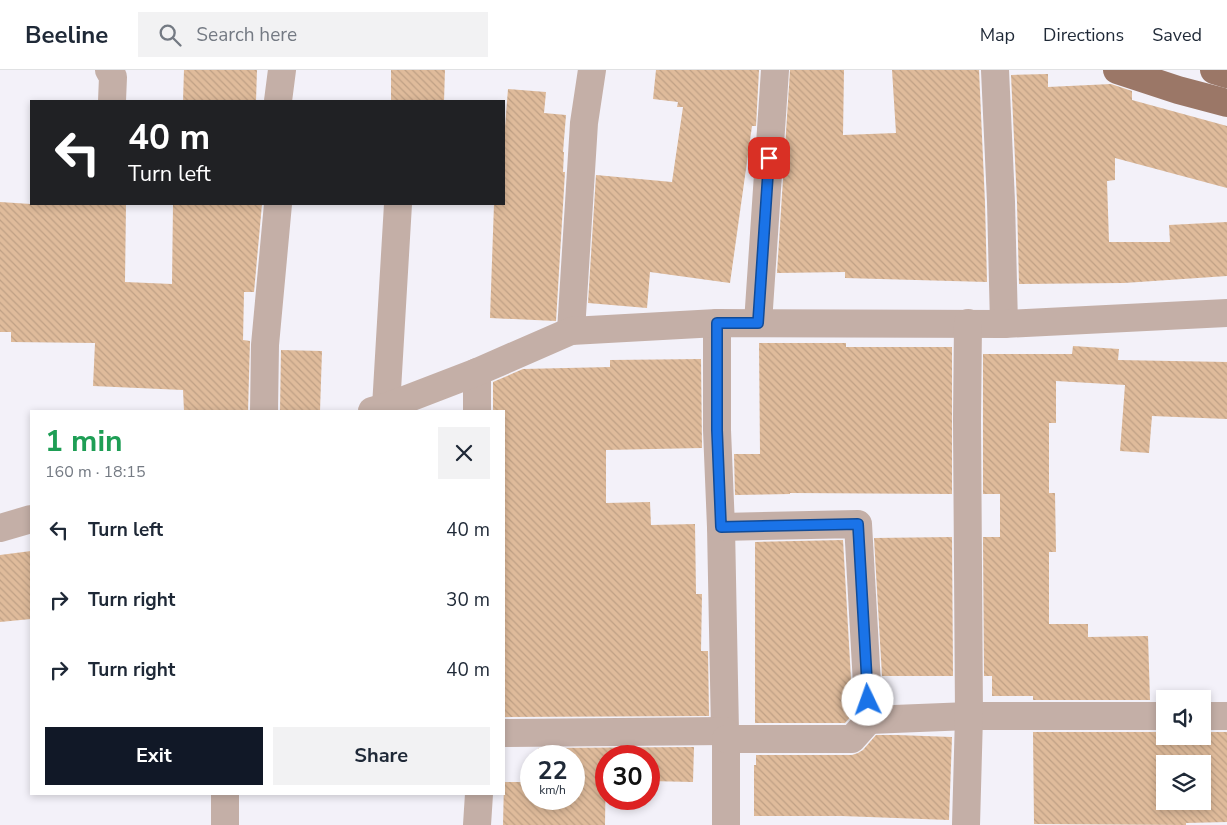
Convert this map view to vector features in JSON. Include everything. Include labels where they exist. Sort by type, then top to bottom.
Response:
[{"type":"main road","points":[[1117,70],[1178,90],[1227,103]]},
{"type":"main road","points":[[1214,70],[1227,74]]},
{"type":"street","points":[[109,70],[113,77],[112,100]]},
{"type":"street","points":[[278,100],[282,70]]},
{"type":"street","points":[[571,330],[584,123],[592,70]]},
{"type":"street","points":[[758,323],[775,70]]},
{"type":"street","points":[[995,70],[1004,324]]},
{"type":"street","points":[[264,410],[265,345],[278,205]]},
{"type":"street","points":[[398,205],[379,409],[477,372],[571,330],[717,323],[1004,324],[1227,313]]},
{"type":"street","points":[[717,323],[717,430],[721,527],[726,825]]},
{"type":"street","points":[[966,825],[969,716],[968,324]]},
{"type":"street","points":[[477,372],[477,410]]},
{"type":"street","points":[[0,528],[30,519]]},
{"type":"street","points":[[505,732],[852,739],[869,720],[858,524],[721,527]]},
{"type":"street","points":[[869,720],[969,716],[1156,716]]},
{"type":"street","points":[[1211,716],[1227,716]]},
{"type":"street","points":[[224,795],[225,825]]},
{"type":"street","points":[[477,825],[479,795]]},
{"type":"building","points":[[184,70],[257,70],[256,100],[183,100]]},
{"type":"building","points":[[391,70],[445,70],[444,100],[391,100]]},
{"type":"building","points":[[656,70],[759,70],[756,126],[752,126],[730,283],[650,272],[647,308],[588,303],[596,175],[672,182],[683,107],[677,107],[678,102],[653,99]]},
{"type":"building","points":[[790,70],[844,70],[843,135],[896,133],[892,70],[979,70],[987,282],[845,278],[845,272],[777,273]]},
{"type":"building","points":[[1048,74],[1048,87],[1111,84],[1132,91],[1132,100],[1227,126],[1227,188],[1115,158],[1115,180],[1107,181],[1109,242],[1170,242],[1169,225],[1227,222],[1227,276],[1124,283],[1019,284],[1011,75]]},
{"type":"building","points":[[508,89],[546,92],[544,113],[566,115],[563,152],[563,172],[565,172],[556,321],[490,318],[494,205],[505,205],[505,127]]},
{"type":"building","points":[[0,202],[30,205],[126,205],[125,282],[172,284],[173,205],[262,205],[254,292],[244,292],[243,340],[250,341],[248,410],[184,410],[183,390],[93,386],[95,343],[11,342],[11,332],[0,332]]},
{"type":"building","points":[[759,343],[846,343],[846,347],[952,347],[952,494],[790,493],[735,495],[734,454],[760,454]]},
{"type":"building","points":[[1073,346],[1119,349],[1118,360],[1227,362],[1227,419],[1152,416],[1149,453],[1120,451],[1125,385],[1056,381],[1056,423],[1049,423],[1049,493],[1055,493],[1056,552],[1049,552],[1049,624],[1088,624],[1088,637],[1148,636],[1150,700],[1033,700],[1033,696],[992,696],[992,676],[984,676],[983,537],[1000,537],[1000,494],[983,494],[983,354],[1072,354]]},
{"type":"building","points":[[281,350],[322,351],[320,410],[280,410]]},
{"type":"building","points":[[701,359],[702,448],[606,450],[606,503],[650,502],[651,525],[695,524],[696,594],[702,594],[701,651],[708,651],[709,716],[505,717],[505,410],[493,410],[493,382],[523,369],[610,367],[610,360]]},
{"type":"building","points":[[952,537],[953,676],[882,676],[874,538]]},
{"type":"building","points":[[843,540],[853,714],[845,723],[755,723],[755,542]]},
{"type":"building","points":[[30,551],[30,619],[0,622],[0,555]]},
{"type":"building","points":[[1033,732],[1156,732],[1156,745],[1211,745],[1211,732],[1227,732],[1227,822],[1186,823],[1186,825],[1034,824]]},
{"type":"building","points":[[876,735],[952,737],[949,820],[842,816],[754,816],[754,765],[756,765],[756,755],[852,755],[863,750]]},
{"type":"building","points":[[660,747],[694,747],[693,782],[660,781]]},
{"type":"building","points":[[585,748],[595,748],[595,810],[605,810],[605,825],[503,825],[505,782],[520,782],[520,810],[585,810]]},
{"type":"route","points":[[769,158],[758,323],[717,323],[717,430],[721,527],[858,524],[868,700]]}]
